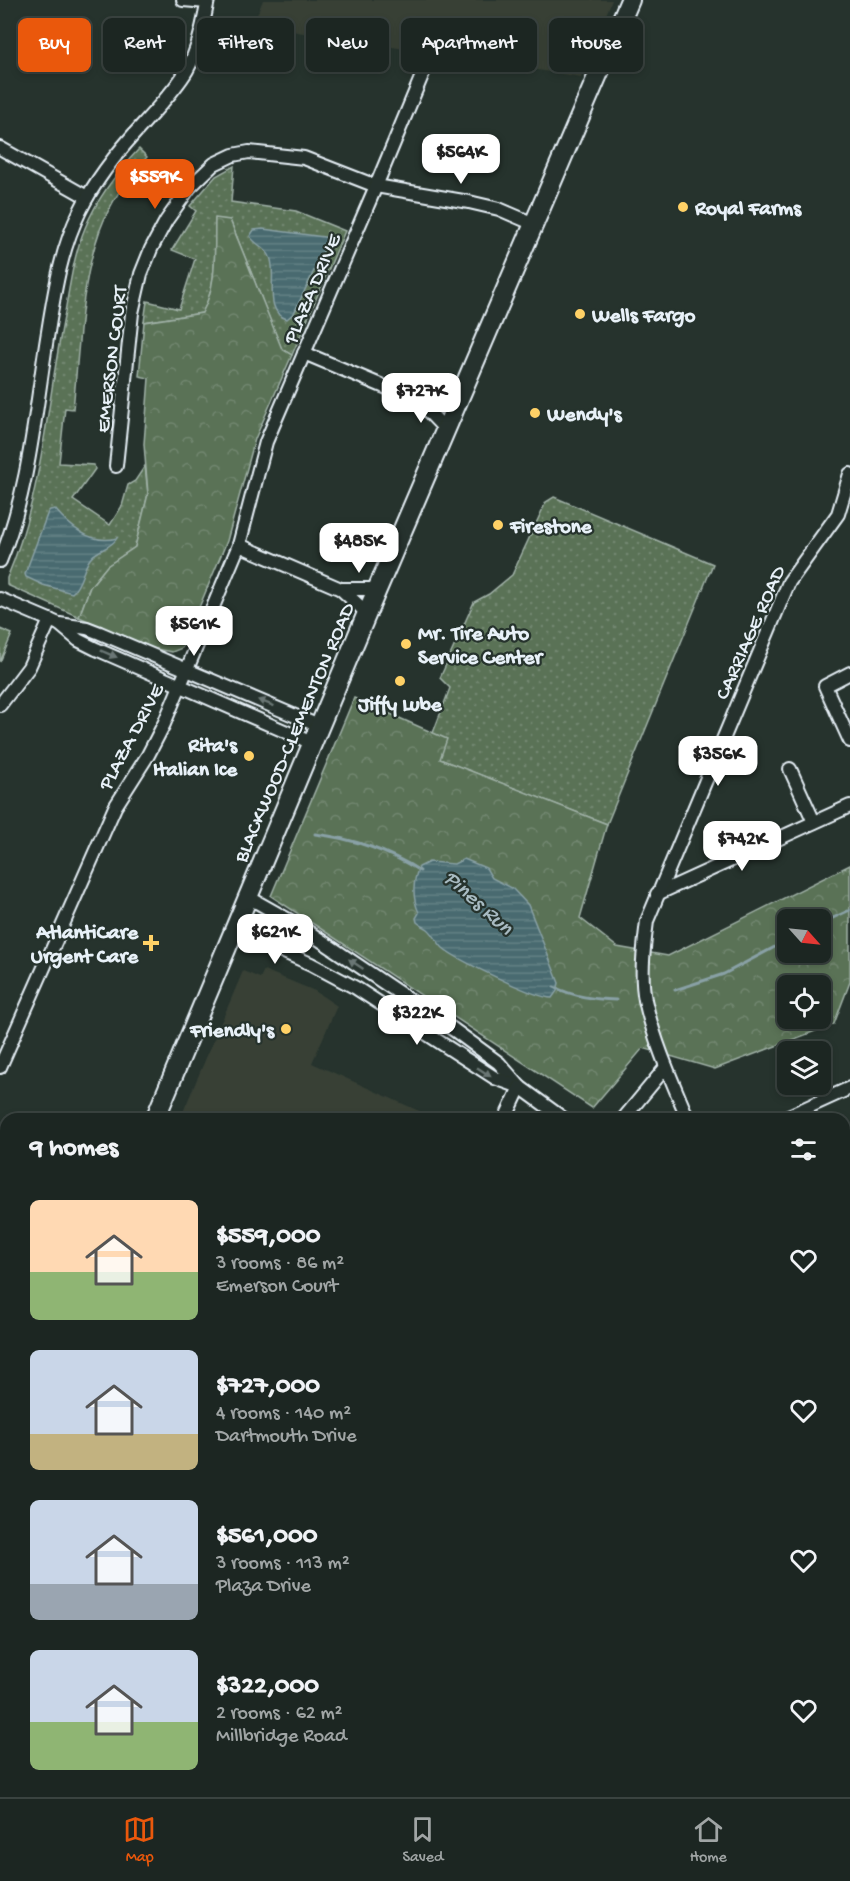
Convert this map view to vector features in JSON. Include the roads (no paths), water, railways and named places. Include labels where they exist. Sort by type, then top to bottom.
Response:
[{"type":"main road","name":"BLACKWOOD-CLEMENTON ROAD","points":[[158,1113],[366,614],[630,0]]},
{"type":"street","points":[[0,561],[13,526],[25,479],[61,260],[73,226],[87,197],[115,155],[182,79],[198,46],[207,1],[183,0]]},
{"type":"street","name":"PLAZA DRIVE","points":[[0,1067],[115,807],[158,734],[186,670],[239,545],[266,442],[423,72]]},
{"type":"street","points":[[0,148],[87,197]]},
{"type":"street","name":"EMERSON COURT","points":[[116,466],[130,328],[138,285],[158,235],[184,195],[201,174],[214,164],[242,153],[257,152],[313,160],[376,186],[469,202],[499,210],[534,224]]},
{"type":"street","points":[[304,352],[423,403],[428,401],[458,403]]},
{"type":"street","points":[[423,403],[446,430]]},
{"type":"street","name":"CARRIAGE ROAD","points":[[685,1113],[666,1067],[645,999],[642,962],[647,921],[789,582],[838,514],[850,474]]},
{"type":"street","points":[[239,545],[341,589],[366,614]]},
{"type":"street","points":[[341,589],[377,589]]},
{"type":"street","points":[[0,599],[55,622],[100,633],[319,726]]},
{"type":"street","points":[[55,622],[88,645],[312,743]]},
{"type":"street","points":[[0,705],[29,667],[55,622]]},
{"type":"street","points":[[850,674],[825,686],[850,741]]},
{"type":"street","points":[[790,769],[814,822]]},
{"type":"street","points":[[657,894],[850,806]]},
{"type":"street","points":[[248,897],[301,927],[454,1030],[499,1063],[520,1087],[556,1113]]},
{"type":"street","points":[[234,930],[311,964],[356,988],[495,1078],[520,1087]]},
{"type":"street","points":[[628,1113],[666,1067]]},
{"type":"street","points":[[508,1113],[520,1087]]},
{"type":"street","points":[[795,1113],[850,1088]]},
{"type":"water","points":[[263,229],[329,239],[294,313],[287,319],[279,315],[275,309],[270,257],[250,236],[254,230]]},
{"type":"water","points":[[55,509],[75,528],[90,537],[108,540],[117,538],[111,545],[90,559],[72,593],[43,585],[26,577],[25,574],[48,512]]},
{"type":"water","points":[[464,859],[486,868],[492,878],[512,888],[528,905],[559,983],[552,998],[513,985],[463,960],[443,948],[428,929],[417,922],[416,918],[419,913],[414,890],[419,867],[429,862],[454,864]]},
{"type":"waterway","name":"Pines Run","points":[[315,834],[369,846],[396,857],[420,871]]},
{"type":"waterway","name":"Pines Run","points":[[831,919],[850,910]]},
{"type":"waterway","name":"Pines Run","points":[[675,990],[724,974],[777,946]]},
{"type":"waterway","name":"Pines Run","points":[[554,987],[584,997],[616,1000]]},
{"type":"place","name":"Royal Farms","points":[[683,207]]},
{"type":"place","name":"Wells Fargo","points":[[580,314]]},
{"type":"place","name":"Wendy's","points":[[535,413]]},
{"type":"place","name":"Firestone","points":[[498,525]]},
{"type":"place","name":"Mr. Tire Auto Service Center","points":[[406,644]]},
{"type":"place","name":"Jiffy Lube","points":[[400,681]]},
{"type":"place","name":"Rita's Italian Ice","points":[[249,756]]},
{"type":"place","name":"AtlantiCare Urgent Care","points":[[151,943]]},
{"type":"place","name":"Friendly's","points":[[286,1029]]}]
